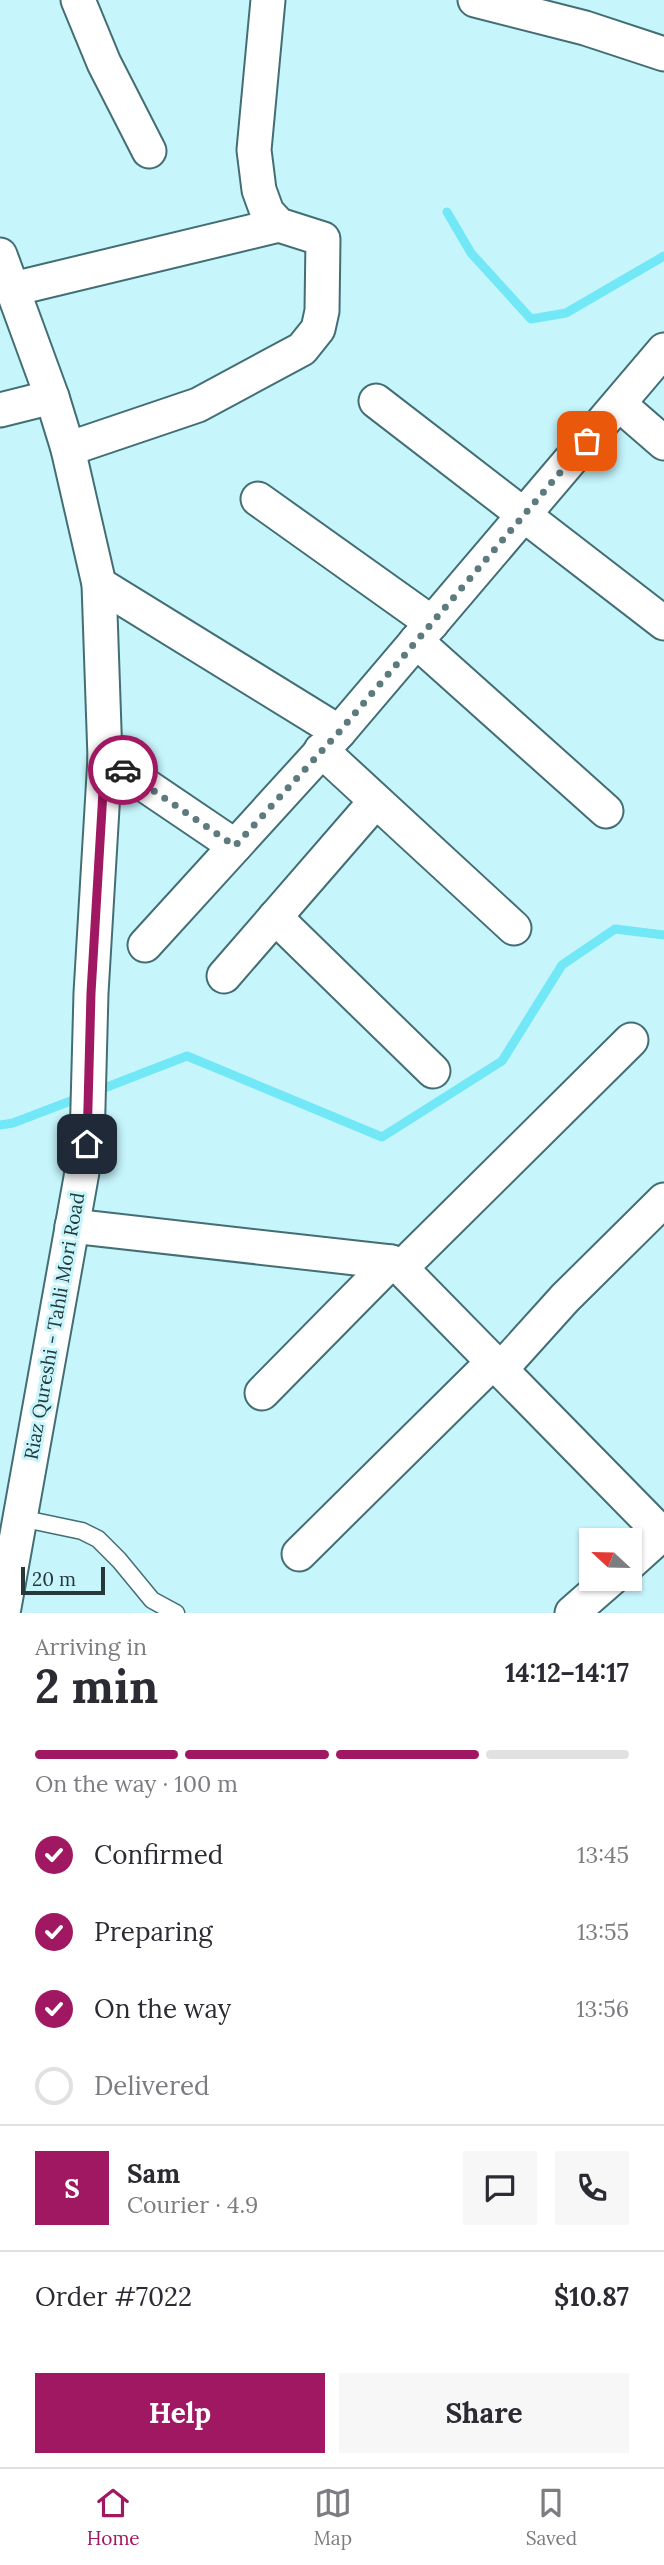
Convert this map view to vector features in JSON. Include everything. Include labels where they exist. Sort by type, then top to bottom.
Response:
[{"type":"street","points":[[78,0],[104,63],[149,151]]},
{"type":"street","points":[[268,0],[254,150],[259,190],[267,212],[279,226]]},
{"type":"street","points":[[475,0],[589,14],[664,54]]},
{"type":"street","points":[[13,289],[279,226],[323,239],[322,311],[318,328],[302,349],[198,405],[68,449]]},
{"type":"street","name":"Riaz Qureshi - Tahli Mori Road","points":[[0,255],[52,397],[68,449],[99,584],[105,758],[91,993],[87,1144],[3,1613]]},
{"type":"street","points":[[145,945],[330,741],[664,351]]},
{"type":"street","points":[[0,410],[52,397]]},
{"type":"street","points":[[376,401],[664,622]]},
{"type":"street","points":[[619,404],[664,443]]},
{"type":"street","points":[[258,499],[424,632],[606,811]]},
{"type":"street","points":[[99,584],[330,741],[375,802],[514,928]]},
{"type":"street","points":[[105,758],[235,846]]},
{"type":"street","points":[[224,976],[375,802]]},
{"type":"street","points":[[275,917],[433,1071]]},
{"type":"street","points":[[262,1394],[631,1040]]},
{"type":"street","points":[[299,1554],[565,1298],[658,1217]]},
{"type":"street","points":[[72,1226],[396,1265],[498,1365],[663,1535],[642,1553]]},
{"type":"street","points":[[572,1613],[597,1591]]},
{"type":"lane","points":[[20,1518],[82,1531],[97,1539],[120,1560],[152,1600],[176,1613]]},
{"type":"waterway","points":[[447,212],[471,253],[531,319],[566,313],[664,256]]},
{"type":"waterway","points":[[94,1092],[187,1056],[382,1137],[502,1061],[562,965],[615,929],[664,935]]},
{"type":"waterway","points":[[0,1125],[13,1123],[81,1097]]},
{"type":"way so far","points":[[123,770],[235,846],[339,732],[587,441]]},
{"type":"route","points":[[87,1144],[91,993],[105,758],[123,770]]}]
